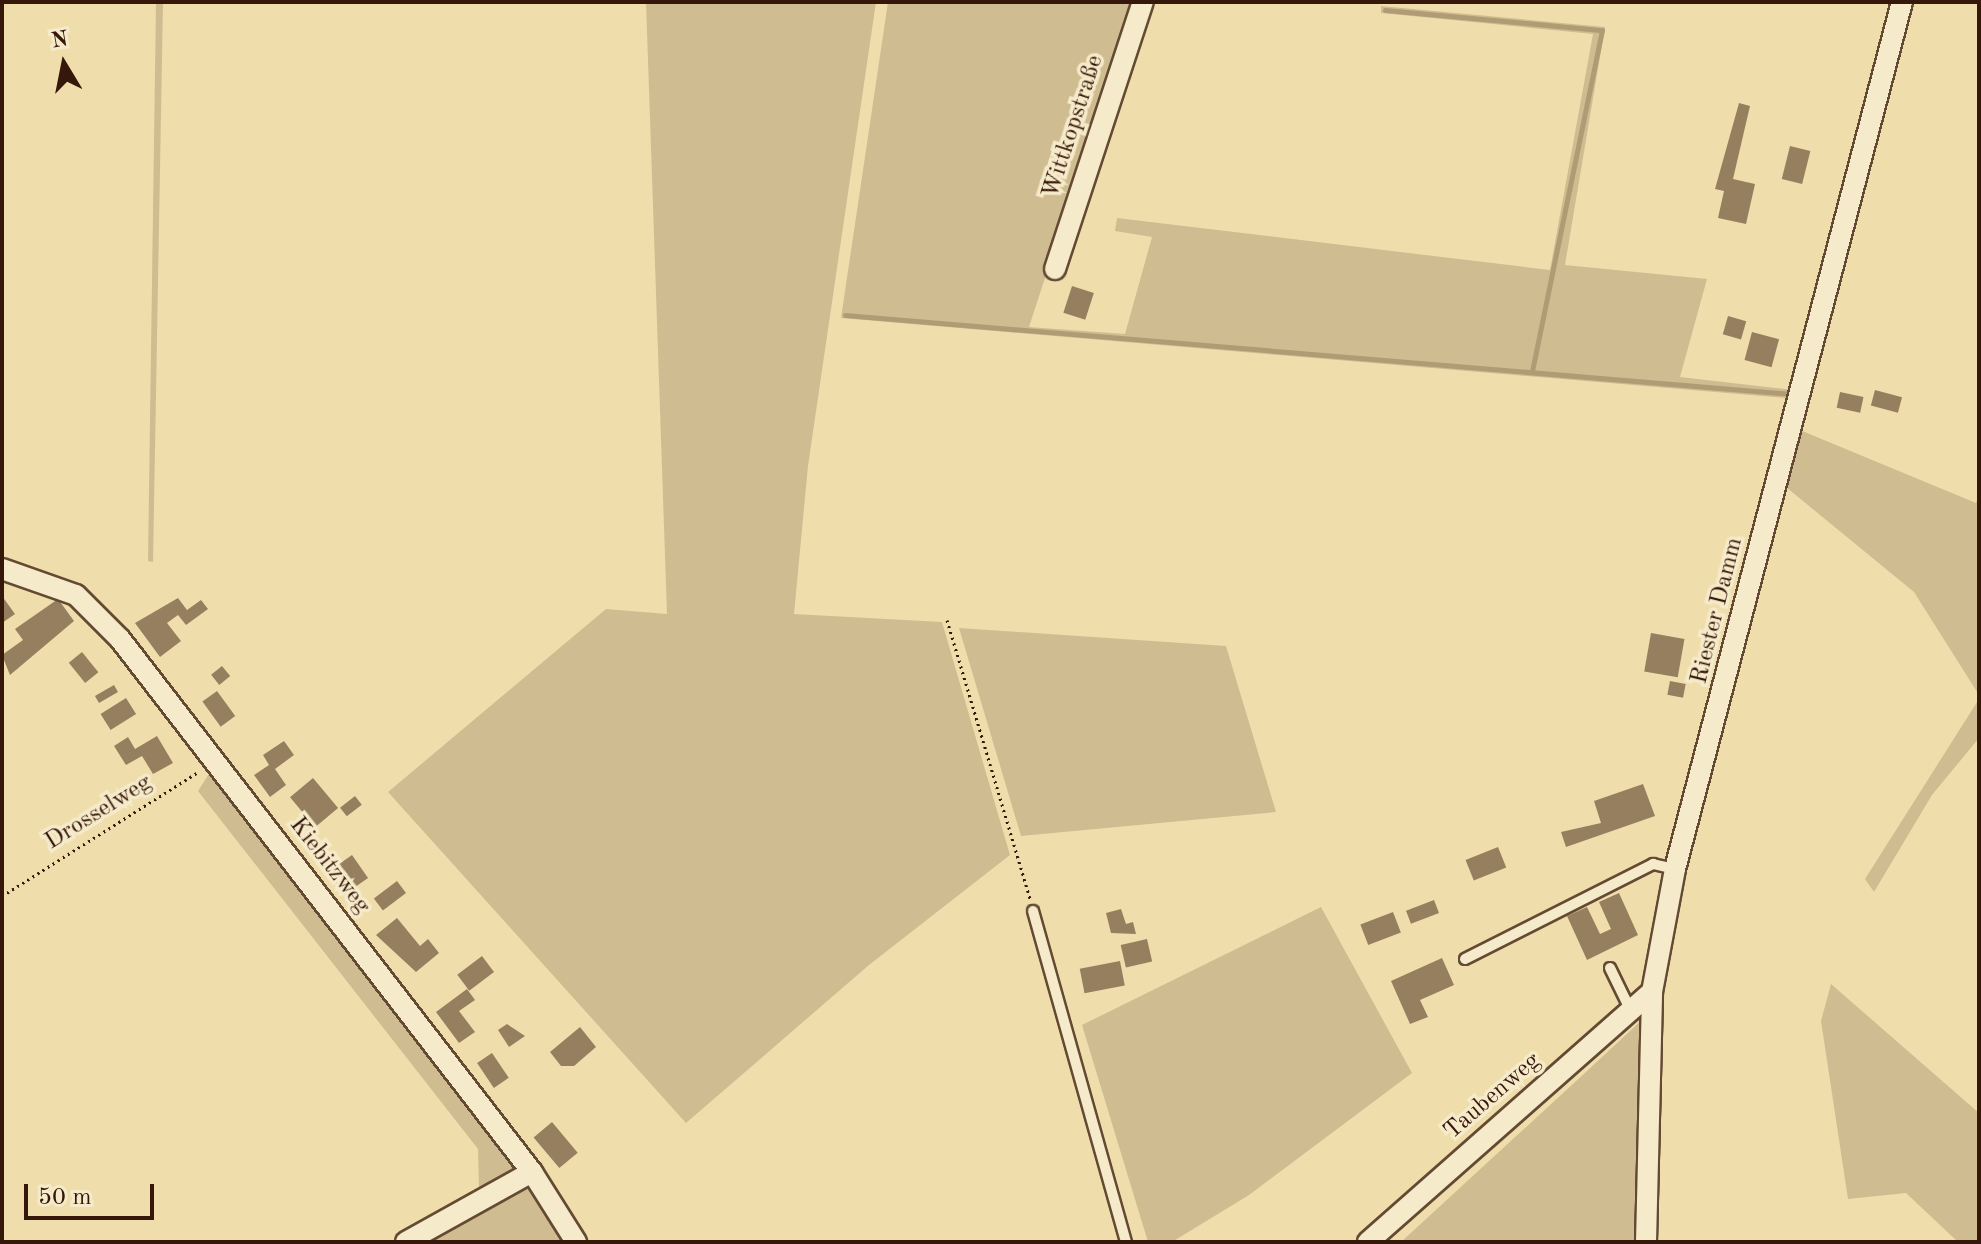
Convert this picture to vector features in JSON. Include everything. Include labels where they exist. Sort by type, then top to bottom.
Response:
[{"type":"street","name":"Wittkopstraße","points":[[1055,269],[1143,2]]},
{"type":"street","name":"Riester Damm","points":[[1646,1242],[1652,992],[1675,869],[1902,2]]},
{"type":"street","name":"Kiebitzweg","points":[[2,569],[76,595],[215,762],[532,1172],[576,1242]]},
{"type":"street","name":"Taubenweg","points":[[1368,1242],[1652,992]]},
{"type":"street","points":[[406,1242],[532,1172]]},
{"type":"lane","points":[[1465,959],[1653,864],[1675,869]]},
{"type":"lane","points":[[1033,911],[1126,1242]]},
{"type":"lane","points":[[1610,968],[1630,1009]]},
{"type":"path","points":[[947,620],[1033,911]]},
{"type":"path","name":"Drosselweg","points":[[2,896],[215,762]]},
{"type":"shaded area","points":[[156,2],[163,2],[153,562],[148,561]]},
{"type":"shaded area","points":[[646,2],[876,2],[808,466],[794,614],[942,622],[1010,855],[869,965],[686,1123],[388,792],[606,609],[667,614]]},
{"type":"shaded area","points":[[888,2],[1135,2],[1029,327],[1125,334],[1152,237],[1115,231],[1117,218],[1550,270],[1593,34],[1381,13],[1381,6],[1605,27],[1565,265],[1707,279],[1680,377],[1794,390],[1787,398],[841,318]]},
{"type":"shaded area","points":[[1795,428],[1976,503],[1979,496],[1979,695],[1914,592],[1781,483]]},
{"type":"shaded area","points":[[959,628],[1226,646],[1276,812],[1021,836]]},
{"type":"shaded area","points":[[1979,699],[1979,738],[1932,795],[1874,892],[1865,879]]},
{"type":"shaded area","points":[[212,769],[524,1167],[479,1189],[478,1149],[198,791]]},
{"type":"shaded area","points":[[1321,907],[1412,1073],[1249,1195],[1172,1242],[1148,1242],[1082,1025]]},
{"type":"shaded area","points":[[1831,984],[1979,1113],[1979,1242],[1958,1242],[1906,1193],[1848,1199],[1821,1021]]},
{"type":"shaded area","points":[[1643,1019],[1638,1242],[1401,1242],[1574,1083]]},
{"type":"shaded area","points":[[533,1179],[568,1242],[417,1242],[482,1212]]},
{"type":"building","points":[[1739,103],[1750,106],[1733,179],[1755,184],[1746,224],[1718,218],[1724,191],[1715,189]]},
{"type":"building","points":[[1790,146],[1810,151],[1802,184],[1782,179]]},
{"type":"building","points":[[1072,286],[1094,293],[1085,320],[1063,313]]},
{"type":"building","points":[[1728,316],[1746,321],[1741,340],[1723,334]]},
{"type":"building","points":[[1752,332],[1779,339],[1772,367],[1744,360]]},
{"type":"building","points":[[1875,390],[1902,397],[1898,413],[1871,405]]},
{"type":"building","points":[[1840,392],[1863,397],[1860,413],[1837,408]]},
{"type":"building","points":[[2,596],[15,614],[2,623]]},
{"type":"building","points":[[178,598],[187,610],[201,600],[208,609],[186,625],[178,615],[167,623],[181,641],[160,657],[135,623]]},
{"type":"building","points":[[58,599],[74,621],[10,675],[2,655],[23,640],[15,629]]},
{"type":"building","points":[[1651,633],[1684,639],[1678,677],[1644,671]]},
{"type":"building","points":[[82,652],[98,672],[85,683],[69,663]]},
{"type":"building","points":[[222,666],[230,676],[219,685],[211,675]]},
{"type":"building","points":[[1670,681],[1686,684],[1683,698],[1667,695]]},
{"type":"building","points":[[114,685],[118,692],[99,703],[95,696]]},
{"type":"building","points":[[217,691],[235,716],[221,727],[202,702]]},
{"type":"building","points":[[126,698],[136,714],[111,730],[101,714]]},
{"type":"building","points":[[157,736],[173,763],[153,774],[142,756],[126,765],[114,746],[128,737],[135,749]]},
{"type":"building","points":[[284,741],[294,755],[275,769],[286,785],[270,797],[254,775],[269,765],[263,755]]},
{"type":"building","points":[[313,778],[338,808],[315,827],[290,797]]},
{"type":"building","points":[[1643,784],[1655,816],[1566,847],[1561,832],[1601,823],[1594,801]]},
{"type":"building","points":[[355,796],[362,805],[347,816],[340,808]]},
{"type":"building","points":[[1498,847],[1506,867],[1474,881],[1466,860]]},
{"type":"building","points":[[352,855],[368,878],[344,895],[328,872]]},
{"type":"building","points":[[397,881],[406,893],[383,910],[374,898]]},
{"type":"building","points":[[1619,893],[1638,935],[1587,960],[1567,916],[1587,907],[1600,934],[1611,929],[1599,902]]},
{"type":"building","points":[[1434,900],[1439,913],[1411,924],[1406,911]]},
{"type":"building","points":[[1121,909],[1126,924],[1133,922],[1136,934],[1111,933],[1106,913]]},
{"type":"building","points":[[1393,912],[1401,933],[1368,945],[1360,925]]},
{"type":"building","points":[[397,918],[420,946],[428,939],[439,953],[416,972],[376,935]]},
{"type":"building","points":[[1147,939],[1152,961],[1126,967],[1121,945]]},
{"type":"building","points":[[482,956],[494,972],[469,991],[457,975]]},
{"type":"building","points":[[1442,958],[1454,985],[1420,1000],[1428,1017],[1410,1024],[1391,981]]},
{"type":"building","points":[[1120,961],[1125,986],[1085,993],[1080,969]]},
{"type":"building","points":[[467,989],[475,1000],[459,1011],[475,1032],[459,1043],[436,1012]]},
{"type":"building","points":[[507,1024],[525,1036],[509,1047],[498,1030]]},
{"type":"building","points":[[580,1027],[596,1047],[574,1066],[561,1066],[550,1052]]},
{"type":"building","points":[[492,1053],[509,1078],[494,1088],[477,1063]]},
{"type":"building","points":[[552,1122],[578,1153],[559,1168],[534,1137]]},
{"type":"waterway","points":[[1385,10],[1602,30],[1532,370]]},
{"type":"waterway","points":[[845,315],[1792,394]]}]
